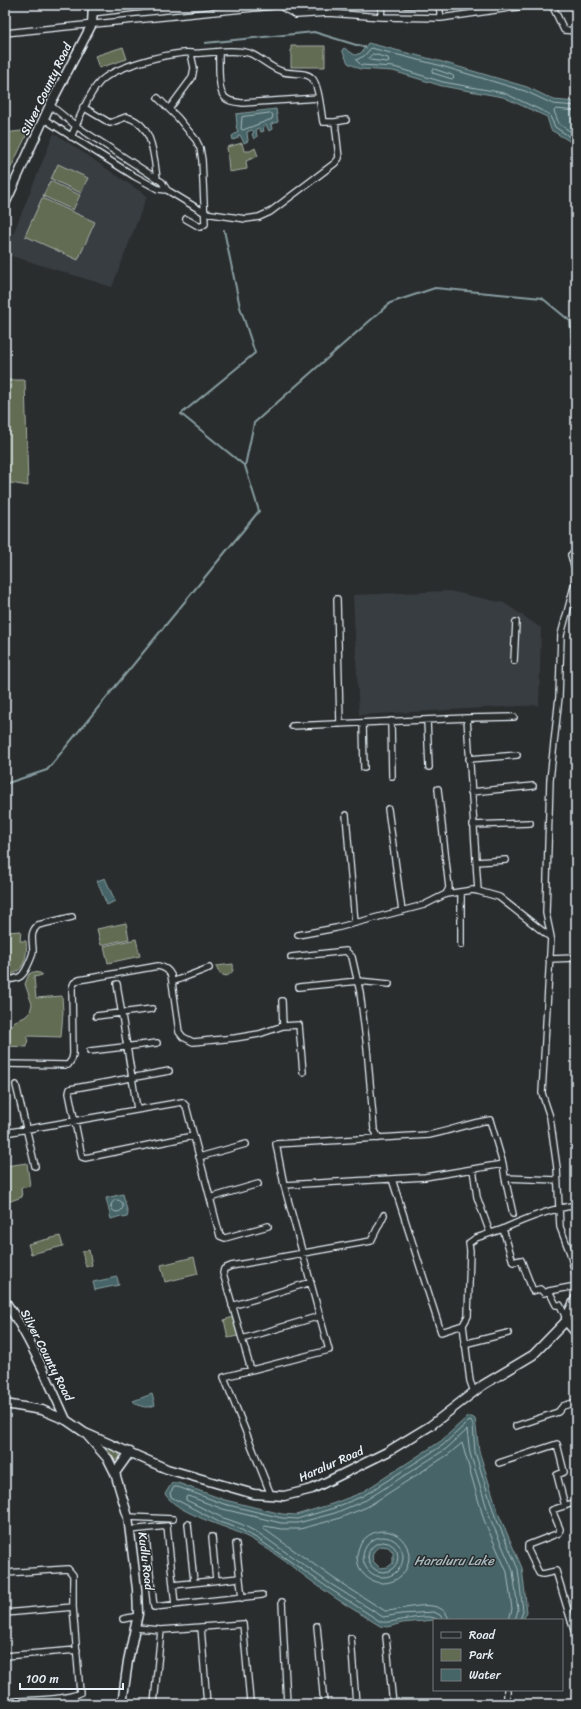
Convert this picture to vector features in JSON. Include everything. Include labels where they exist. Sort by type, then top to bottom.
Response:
[{"type":"street","points":[[93,9],[160,5]]},
{"type":"street","points":[[295,5],[296,15]]},
{"type":"street","points":[[329,13],[330,5]]},
{"type":"street","points":[[381,16],[382,5]]},
{"type":"street","points":[[406,5],[443,5]]},
{"type":"street","points":[[5,33],[282,6],[296,15],[329,13],[441,18],[531,5]]},
{"type":"street","points":[[552,5],[564,30],[576,31]]},
{"type":"street","points":[[438,6],[441,18]]},
{"type":"street","name":"Silver County Road","points":[[5,204],[50,105],[92,24],[93,9]]},
{"type":"street","points":[[71,137],[84,107],[101,80],[114,71],[157,57],[185,52],[190,54],[219,52],[251,54],[280,71],[289,74],[307,75],[313,79],[319,98],[323,122],[346,120]]},
{"type":"street","points":[[219,52],[221,94],[232,102],[243,103],[319,98]]},
{"type":"street","points":[[169,109],[192,78],[194,68],[190,54]]},
{"type":"street","points":[[158,98],[196,140],[200,148],[202,160],[205,224],[201,227],[186,219]]},
{"type":"street","points":[[50,105],[76,126],[162,182],[167,190],[205,213],[246,219],[259,217],[270,212],[335,163],[338,158],[335,122]]},
{"type":"street","points":[[84,107],[110,123],[126,117],[132,118],[141,124],[147,132],[151,142],[157,179]]},
{"type":"street","points":[[44,119],[158,190],[167,190]]},
{"type":"street","points":[[571,555],[576,572]]},
{"type":"street","points":[[576,579],[561,635],[559,697],[550,780],[546,913],[550,937],[542,1093],[550,1117],[557,1180],[560,1227],[570,1253],[576,1277]]},
{"type":"street","points":[[337,599],[340,724]]},
{"type":"street","points":[[514,661],[516,622]]},
{"type":"street","points":[[292,726],[514,717]]},
{"type":"street","points":[[467,718],[478,891]]},
{"type":"street","points":[[427,720],[429,767]]},
{"type":"street","points":[[391,722],[392,776]]},
{"type":"street","points":[[363,723],[364,768]]},
{"type":"street","points":[[470,759],[517,755]]},
{"type":"street","points":[[472,792],[533,786]]},
{"type":"street","points":[[438,789],[448,888],[446,894]]},
{"type":"street","points":[[388,809],[402,911]]},
{"type":"street","points":[[346,815],[356,923]]},
{"type":"street","points":[[474,825],[530,823]]},
{"type":"street","points":[[476,862],[506,860]]},
{"type":"street","points":[[298,935],[336,928],[424,905],[446,894],[478,891],[499,897],[550,937]]},
{"type":"street","points":[[461,892],[461,945]]},
{"type":"street","points":[[5,980],[16,979],[25,972],[33,953],[31,934],[34,928],[38,925],[72,917]]},
{"type":"street","points":[[291,958],[346,951],[352,956],[358,982],[367,1048],[374,1129],[379,1138]]},
{"type":"street","points":[[549,959],[576,958]]},
{"type":"street","points":[[5,1064],[64,1066],[71,1062],[73,1054],[72,988],[76,980],[158,966],[168,970],[172,982],[179,1032],[183,1037],[193,1042],[235,1038],[259,1034],[283,1026],[299,1025],[303,1072]]},
{"type":"street","points":[[172,982],[209,968]]},
{"type":"street","points":[[299,987],[358,982],[389,984]]},
{"type":"street","points":[[117,984],[137,1110]]},
{"type":"street","points":[[282,1001],[283,1026]]},
{"type":"street","points":[[96,1016],[152,1009]]},
{"type":"street","points":[[90,1051],[157,1043]]},
{"type":"street","points":[[169,1071],[70,1089],[69,1092],[81,1155],[83,1158],[193,1136]]},
{"type":"street","points":[[16,1085],[35,1166]]},
{"type":"street","points":[[5,1133],[182,1102],[186,1106],[220,1236],[222,1238],[268,1226]]},
{"type":"street","points":[[271,1495],[224,1377],[329,1350],[284,1185],[276,1144],[429,1134],[450,1131],[476,1122],[490,1120],[503,1164],[504,1178],[514,1214]]},
{"type":"street","points":[[200,1157],[246,1144]]},
{"type":"street","points":[[284,1185],[425,1177],[503,1164]]},
{"type":"street","points":[[473,1169],[477,1197],[490,1233]]},
{"type":"street","points":[[504,1178],[557,1180]]},
{"type":"street","points":[[392,1179],[441,1332],[463,1325]]},
{"type":"street","points":[[210,1198],[258,1184]]},
{"type":"street","points":[[474,1392],[470,1381],[464,1344],[463,1325],[468,1316],[469,1243],[476,1238],[503,1229],[533,1216],[559,1208],[576,1205]]},
{"type":"street","points":[[251,1370],[223,1273],[224,1269],[231,1266],[371,1241],[384,1215]]},
{"type":"street","points":[[503,1229],[512,1262],[521,1260],[533,1290],[540,1289],[544,1293],[576,1286]]},
{"type":"street","points":[[232,1306],[311,1282]]},
{"type":"street","points":[[549,1291],[556,1305],[560,1305],[566,1320],[576,1333]]},
{"type":"street","name":"Haralur Road","points":[[5,1404],[42,1410],[66,1420],[85,1433],[168,1469],[254,1494],[284,1496],[312,1489],[387,1452],[430,1426],[474,1392],[533,1355],[566,1320],[576,1298]]},
{"type":"street","name":"Silver County Road","points":[[5,1302],[15,1316],[44,1370],[66,1420]]},
{"type":"street","points":[[242,1339],[320,1316]]},
{"type":"street","points":[[464,1344],[508,1333]]},
{"type":"street","points":[[516,1426],[558,1412],[563,1406],[576,1402]]},
{"type":"street","name":"Kudlu Road","points":[[85,1433],[108,1459],[115,1472],[128,1517],[130,1530],[138,1589],[138,1616],[128,1661],[122,1704]]},
{"type":"street","points":[[499,1463],[556,1444],[564,1472],[557,1476],[565,1506]]},
{"type":"street","points":[[115,1472],[130,1452]]},
{"type":"street","points":[[576,1502],[552,1510],[560,1529],[559,1532],[528,1545],[539,1573],[543,1574],[556,1571],[576,1637]]},
{"type":"street","points":[[128,1517],[174,1520]]},
{"type":"street","points":[[188,1524],[194,1582]]},
{"type":"street","points":[[130,1530],[167,1526],[175,1605]]},
{"type":"street","points":[[212,1537],[216,1580]]},
{"type":"street","points":[[146,1538],[154,1607],[262,1595]]},
{"type":"street","points":[[236,1544],[242,1598]]},
{"type":"street","points":[[5,1573],[68,1569],[73,1575],[73,1607],[80,1693],[53,1698],[5,1702]]},
{"type":"street","points":[[172,1585],[240,1578]]},
{"type":"street","points":[[282,1602],[287,1704]]},
{"type":"street","points":[[5,1613],[73,1607]]},
{"type":"street","points":[[123,1619],[138,1616]]},
{"type":"street","points":[[136,1628],[161,1630],[242,1624],[250,1701]]},
{"type":"street","points":[[317,1626],[324,1704]]},
{"type":"street","points":[[201,1628],[207,1704]]},
{"type":"street","points":[[154,1704],[161,1630]]},
{"type":"street","points":[[386,1637],[393,1704]]},
{"type":"street","points":[[351,1638],[356,1704]]},
{"type":"street","points":[[5,1656],[77,1650]]},
{"type":"street","points":[[506,1691],[506,1704]]},
{"type":"shaded area","points":[[54,133],[147,196],[112,287],[5,254]]},
{"type":"shaded area","points":[[449,591],[504,603],[541,628],[539,705],[359,715],[353,595]]},
{"type":"green space","points":[[291,46],[325,46],[325,67],[291,67]]},
{"type":"green space","points":[[123,47],[127,59],[99,68],[95,56]]},
{"type":"green space","points":[[29,130],[5,180],[5,133]]},
{"type":"green space","points":[[242,143],[244,151],[250,151],[255,148],[258,156],[246,161],[247,169],[229,172],[227,147]]},
{"type":"green space","points":[[58,164],[88,178],[81,193],[51,179]]},
{"type":"green space","points":[[50,181],[80,195],[73,210],[43,196]]},
{"type":"green space","points":[[42,198],[95,222],[78,260],[25,236]]},
{"type":"green space","points":[[5,380],[25,380],[28,486],[5,482]]},
{"type":"green space","points":[[126,923],[129,939],[101,945],[97,929]]},
{"type":"green space","points":[[21,931],[20,941],[26,941],[26,953],[23,964],[17,972],[5,975],[5,932]]},
{"type":"green space","points":[[136,939],[140,956],[108,963],[104,946]]},
{"type":"green space","points":[[233,964],[232,972],[226,976],[220,974],[216,966]]},
{"type":"green space","points":[[33,972],[43,975],[34,977],[36,998],[62,996],[63,1012],[61,1037],[28,1036],[27,1047],[5,1046],[5,1032],[15,1021],[25,1017],[30,1012],[32,1004],[25,984],[29,974]]},
{"type":"green space","points":[[27,1163],[30,1186],[21,1188],[22,1197],[5,1203],[5,1166]]},
{"type":"green space","points":[[60,1236],[63,1246],[31,1254],[28,1244]]},
{"type":"green space","points":[[89,1250],[92,1265],[86,1267],[82,1252]]},
{"type":"green space","points":[[194,1257],[198,1274],[165,1282],[161,1265]]},
{"type":"green space","points":[[233,1317],[238,1336],[228,1338],[224,1320]]},
{"type":"green space","points":[[100,1443],[119,1453],[120,1457],[118,1460],[113,1460],[98,1447]]},
{"type":"water","points":[[368,43],[439,61],[527,87],[554,100],[576,102],[576,145],[551,130],[547,117],[503,97],[442,86],[393,71],[360,69],[348,63],[342,50],[344,48],[355,55],[361,53]]},
{"type":"water","points":[[276,109],[278,122],[271,124],[272,129],[269,131],[266,125],[263,127],[264,131],[261,132],[259,128],[256,129],[257,137],[254,139],[252,134],[254,132],[252,130],[247,132],[248,141],[244,143],[240,135],[238,138],[233,140],[232,136],[238,132],[236,126],[236,114]]},
{"type":"water","points":[[105,878],[115,901],[107,905],[97,881]]},
{"type":"water","points":[[123,1194],[128,1214],[127,1217],[123,1218],[121,1216],[111,1219],[106,1198]]},
{"type":"water","points":[[117,1277],[119,1285],[95,1290],[93,1282]]},
{"type":"water","points":[[152,1394],[155,1405],[143,1407],[133,1401]]},
{"type":"water","name":"Haraluru Lake","points":[[467,1417],[472,1417],[475,1419],[479,1451],[499,1515],[522,1568],[527,1612],[524,1618],[433,1619],[402,1623],[388,1627],[380,1626],[328,1593],[248,1537],[188,1512],[170,1500],[165,1494],[172,1483],[178,1483],[225,1500],[282,1514],[296,1515],[361,1493],[441,1441]],"holes":[[[381,1546],[388,1547],[393,1552],[393,1563],[388,1567],[380,1568],[373,1561],[372,1558],[375,1550]]]},
{"type":"waterway","points":[[205,43],[314,32],[366,48]]},
{"type":"waterway","points":[[5,784],[47,770],[259,511],[245,466],[181,414],[255,353],[240,307],[224,230]]},
{"type":"waterway","points":[[245,466],[254,423],[390,303],[435,288],[542,298],[570,321],[576,382]]},
{"type":"waterway","points":[[575,447],[576,428]]}]
